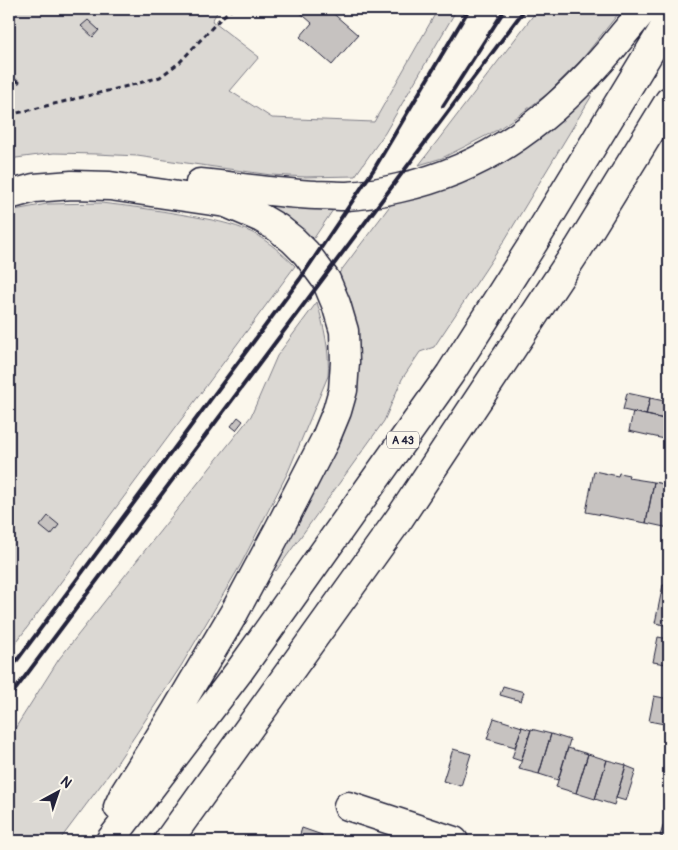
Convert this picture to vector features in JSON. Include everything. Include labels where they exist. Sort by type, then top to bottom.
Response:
[{"type":"main road","points":[[9,178],[49,171],[76,170],[112,172],[260,190],[346,196],[376,193],[411,185],[434,178],[483,158],[507,144],[534,124],[558,105],[598,65],[644,9]]},
{"type":"main road","name":"A 43","points":[[110,841],[245,662],[450,374],[534,242],[669,20]]},
{"type":"main road","points":[[168,841],[399,519],[578,249],[669,101]]},
{"type":"main road","points":[[9,195],[34,188],[110,186],[226,203],[261,218],[278,228],[306,253],[326,280],[344,331],[345,362],[343,390],[325,440],[280,529],[234,613],[124,794],[101,841]]},
{"type":"main road","points":[[348,806],[454,841]]},
{"type":"path","points":[[9,115],[160,77],[180,62],[221,18],[232,9]]},
{"type":"path","points":[[9,74],[21,84]]},
{"type":"shaded area","points":[[9,9],[219,9],[212,21],[259,57],[230,91],[272,118],[374,122],[438,9],[457,9],[385,133],[355,176],[306,177],[271,175],[137,156],[54,153],[9,159]]},
{"type":"shaded area","points":[[538,9],[622,9],[583,58],[547,94],[497,130],[442,158],[419,165]]},
{"type":"shaded area","points":[[590,93],[591,97],[503,243],[434,347],[420,352],[402,379],[384,421],[276,571],[273,568],[328,460],[337,276],[392,203]]},
{"type":"shaded area","points":[[257,201],[335,207],[312,241]]},
{"type":"shaded area","points":[[101,203],[174,213],[237,227],[253,233],[264,240],[295,266],[9,652],[9,211],[47,204]]},
{"type":"shaded area","points":[[317,302],[327,348],[328,376],[288,472],[241,564],[181,666],[115,766],[59,841],[9,841],[9,738],[59,659],[251,416],[277,356]]},
{"type":"building","points":[[296,9],[328,9],[358,35],[332,65],[300,37],[312,23]]},
{"type":"building","points":[[88,20],[99,30],[93,37],[81,26]]},
{"type":"building","points":[[627,393],[650,398],[646,415],[623,410]]},
{"type":"building","points":[[650,398],[669,402],[669,420],[646,415]]},
{"type":"building","points":[[633,412],[669,420],[669,440],[629,431]]},
{"type":"building","points":[[238,417],[243,421],[236,430],[231,426]]},
{"type":"building","points":[[594,471],[618,476],[619,473],[629,475],[628,478],[654,482],[646,523],[586,512]]},
{"type":"building","points":[[654,482],[669,485],[669,528],[646,523]]},
{"type":"building","points":[[48,516],[59,525],[51,535],[40,526]]},
{"type":"building","points":[[663,585],[669,586],[669,626],[655,623]]},
{"type":"building","points":[[658,637],[669,639],[666,664],[653,662]]},
{"type":"building","points":[[503,686],[524,692],[521,701],[500,695]]},
{"type":"building","points":[[654,696],[669,699],[669,725],[649,721]]},
{"type":"building","points":[[494,718],[522,727],[515,747],[487,739]]},
{"type":"building","points":[[522,727],[531,730],[521,761],[512,758]]},
{"type":"building","points":[[531,729],[551,734],[539,774],[519,769]]},
{"type":"building","points":[[551,734],[570,740],[558,780],[539,774]]},
{"type":"building","points":[[568,748],[588,754],[576,793],[556,787]]},
{"type":"building","points":[[453,749],[471,754],[461,786],[443,781]]},
{"type":"building","points":[[588,754],[607,760],[595,799],[576,793]]},
{"type":"building","points":[[607,760],[626,765],[614,805],[595,799]]},
{"type":"building","points":[[626,766],[636,770],[626,801],[616,798]]},
{"type":"building","points":[[666,817],[669,818],[669,839],[660,836]]},
{"type":"building","points":[[302,828],[322,835],[320,841],[298,841]]},
{"type":"railway","points":[[9,671],[300,279],[374,169],[469,9]]},
{"type":"railway","points":[[443,106],[505,9]]},
{"type":"railway","points":[[9,698],[525,9]]}]
